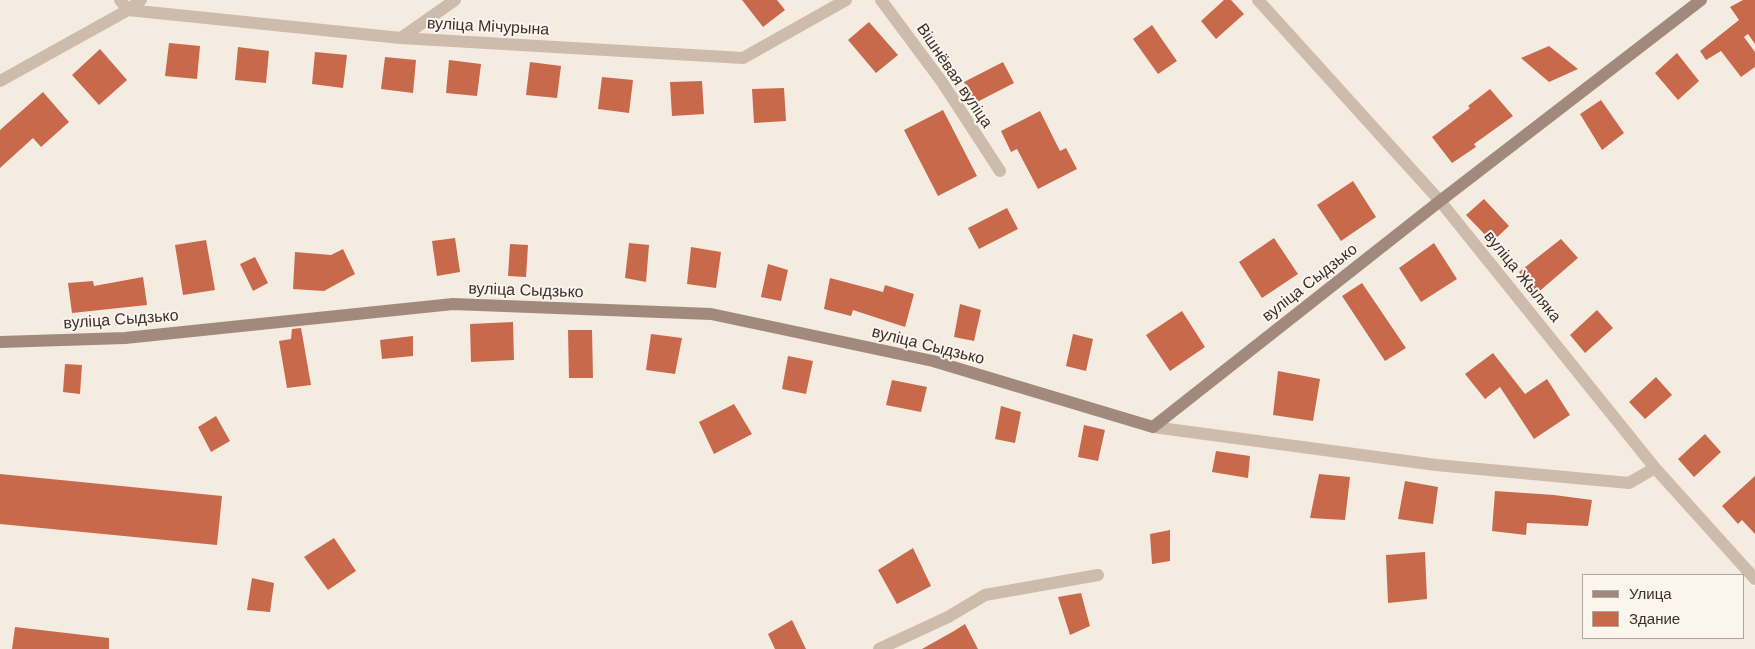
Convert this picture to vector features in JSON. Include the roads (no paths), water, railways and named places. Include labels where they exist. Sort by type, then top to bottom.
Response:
[{"type":"street","points":[[0,81],[124,5],[141,0]]},
{"type":"street","points":[[401,38],[455,0]]},
{"type":"street","name":"вуліца Мічурына","points":[[124,5],[401,38],[743,58],[846,0]]},
{"type":"street","name":"Вішнёвая вуліца","points":[[881,0],[942,82],[985,151],[1000,171]]},
{"type":"street","name":"вуліца Жыляка","points":[[1258,0],[1440,201],[1655,468],[1755,579]]},
{"type":"street","name":"вуліца Сыдзько","points":[[0,342],[125,338],[453,304],[711,314],[933,361],[1153,427],[1440,201],[1700,0]]},
{"type":"street","points":[[1153,427],[1436,465],[1629,483],[1655,468]]},
{"type":"street","points":[[879,649],[948,616],[985,594],[1098,575]]}]
